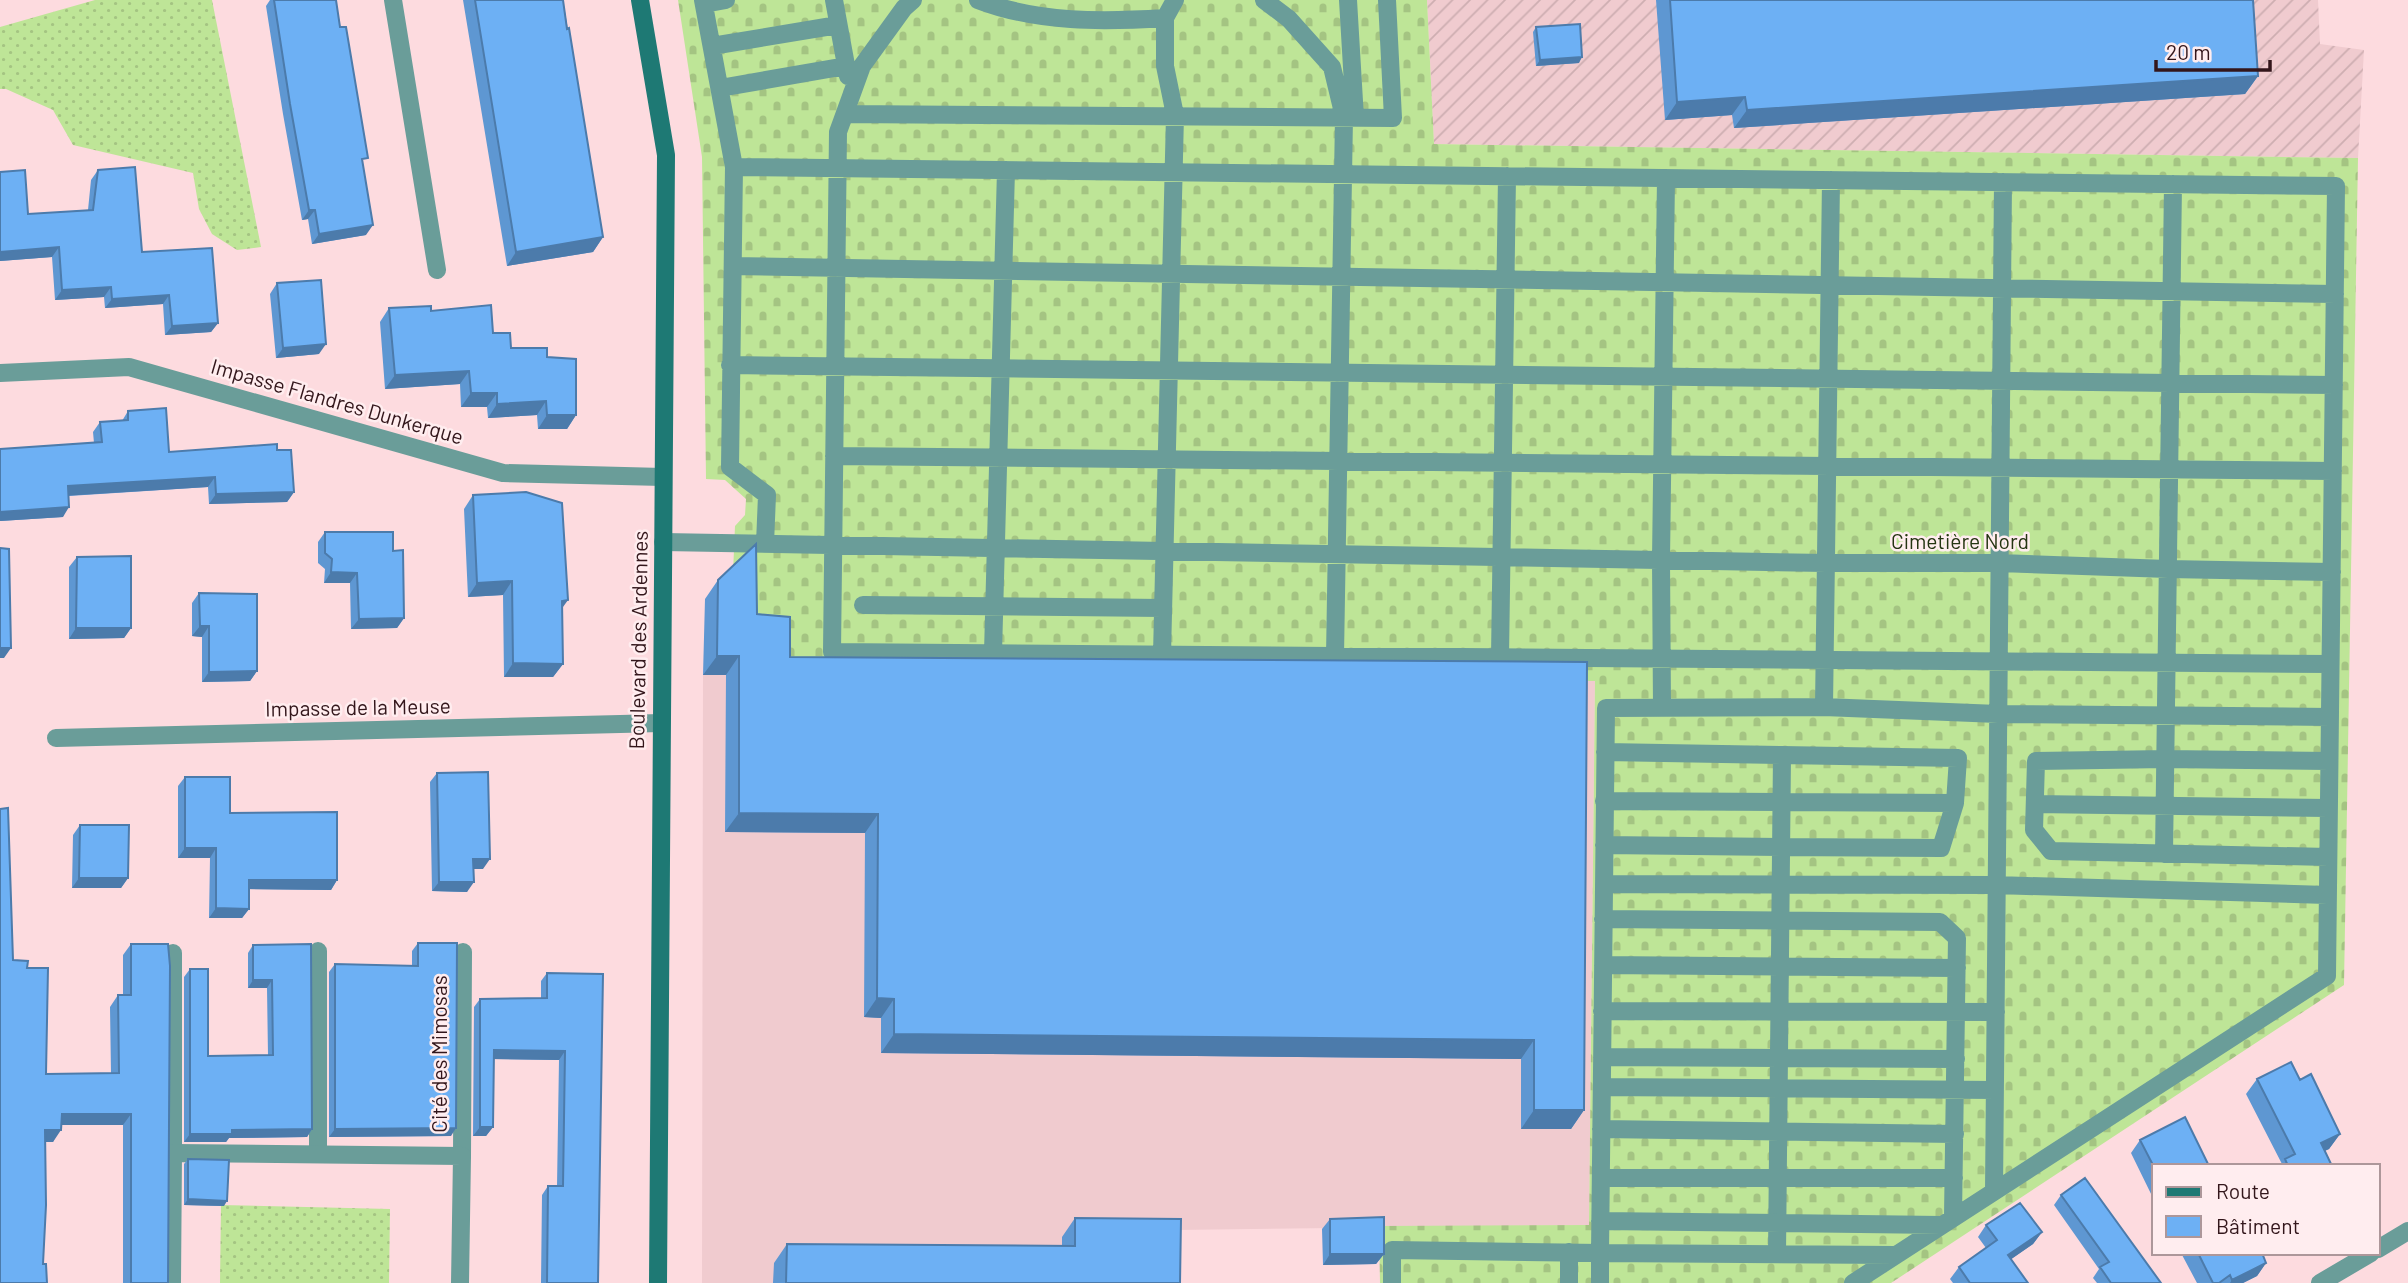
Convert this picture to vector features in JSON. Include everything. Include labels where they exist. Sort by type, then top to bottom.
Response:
[{"type":"main road","name":"Boulevard des Ardennes","points":[[640,0],[666,155],[658,1283]]},
{"type":"street","points":[[393,0],[437,270]]},
{"type":"street","points":[[726,0],[704,2],[734,167],[730,467],[767,495],[765,544]]},
{"type":"street","points":[[834,0],[852,95]]},
{"type":"street","points":[[913,0],[904,8],[862,66],[838,132],[832,652],[2330,664]]},
{"type":"street","points":[[978,0],[1102,22],[1165,18]]},
{"type":"street","points":[[1264,0],[1289,19],[1332,68],[1350,118]]},
{"type":"street","points":[[1335,656],[1343,174],[1350,118],[1348,0]]},
{"type":"street","points":[[845,114],[1393,118],[1387,0]]},
{"type":"street","points":[[1162,654],[1175,115],[1165,66],[1165,18],[1177,1]]},
{"type":"street","points":[[712,46],[838,25]]},
{"type":"street","points":[[720,88],[846,66]]},
{"type":"street","points":[[734,167],[2336,186],[2327,976],[1853,1283]]},
{"type":"street","points":[[993,653],[1006,170]]},
{"type":"street","points":[[1500,657],[1507,176]]},
{"type":"street","points":[[1662,708],[1661,560],[1666,178]]},
{"type":"street","points":[[1824,707],[1831,180]]},
{"type":"street","points":[[1994,1191],[2003,182]]},
{"type":"street","points":[[2164,854],[2173,184]]},
{"type":"street","points":[[733,266],[2335,294]]},
{"type":"street","points":[[730,365],[2334,385]]},
{"type":"street","name":"Impasse Flandres Dunkerque","points":[[0,373],[129,367],[503,473],[663,477]]},
{"type":"street","points":[[834,456],[2333,471]]},
{"type":"street","points":[[663,542],[1826,563],[2000,563],[2332,572]]},
{"type":"street","points":[[863,605],[1163,608]]},
{"type":"street","points":[[1600,1283],[1606,708],[1824,707],[1998,714],[2330,717]]},
{"type":"street","name":"Impasse de la Meuse","points":[[56,738],[661,723]]},
{"type":"street","points":[[1604,845],[1941,848],[1955,803],[1958,758],[1605,752]]},
{"type":"street","points":[[1777,1254],[1782,755]]},
{"type":"street","points":[[2328,857],[2051,851],[2034,830],[2036,761],[2329,761]]},
{"type":"street","points":[[1604,801],[1955,803]]},
{"type":"street","points":[[2035,804],[2328,808]]},
{"type":"street","points":[[1604,884],[1996,885],[2327,895]]},
{"type":"street","points":[[1603,919],[1940,922],[1957,938],[1954,1178],[1947,1221]]},
{"type":"street","points":[[318,951],[318,1154]]},
{"type":"street","name":"Cité des Mimosas","points":[[460,1283],[463,952]]},
{"type":"street","points":[[172,1283],[173,953]]},
{"type":"street","points":[[1603,965],[1957,968]]},
{"type":"street","points":[[1602,1011],[1996,1012]]},
{"type":"street","points":[[1602,1056],[1956,1059]]},
{"type":"street","points":[[1601,1087],[1994,1090]]},
{"type":"street","points":[[1601,1129],[1955,1133]]},
{"type":"street","name":"Cité des Mimosas","points":[[173,1153],[462,1156]]},
{"type":"street","points":[[1601,1178],[1954,1178]]},
{"type":"street","points":[[1600,1221],[1947,1221]]},
{"type":"street","points":[[2380,1248],[2408,1231]]},
{"type":"street","points":[[1392,1283],[1392,1250],[1895,1255]]},
{"type":"street","points":[[1569,1252],[1569,1283]]},
{"type":"street","points":[[2320,1283],[2368,1255]]},
{"type":"shaded area","points":[[1427,0],[2318,0],[2320,44],[2364,50],[2358,158],[1434,144]]},
{"type":"shaded area","points":[[703,675],[1595,680],[1589,1225],[1177,1230],[1175,1283],[702,1283]]},
{"type":"green space","points":[[95,0],[212,0],[261,247],[237,250],[212,234],[199,209],[193,173],[73,145],[53,110],[6,89],[0,89],[0,27]]},
{"type":"green space","name":"Cimetière Nord","points":[[678,0],[1427,0],[1434,144],[2358,158],[2344,985],[1891,1283],[1380,1283],[1379,1226],[1589,1225],[1595,681],[777,676],[744,633],[733,573],[735,526],[745,515],[746,499],[725,480],[706,479],[702,157]]},
{"type":"green space","points":[[221,1205],[390,1209],[389,1283],[220,1283]]},
{"type":"building","points":[[274,0],[336,0],[340,27],[346,27],[368,158],[362,159],[373,225],[319,234],[315,210],[309,210]]},
{"type":"building","points":[[475,0],[563,0],[603,237],[516,252]]},
{"type":"building","points":[[1670,0],[2253,0],[2258,76],[1747,110],[1745,97],[1677,102]]},
{"type":"building","points":[[1580,24],[1582,57],[1540,60],[1536,27]]},
{"type":"building","points":[[135,167],[142,252],[212,248],[218,323],[172,326],[169,295],[112,299],[111,287],[62,290],[59,247],[0,252],[0,172],[25,170],[28,214],[93,210],[98,170]]},
{"type":"building","points":[[321,280],[326,344],[283,348],[277,283]]},
{"type":"building","points":[[491,305],[493,333],[510,333],[511,348],[547,348],[547,357],[576,359],[576,415],[547,415],[546,401],[497,404],[497,393],[471,393],[469,371],[395,375],[389,308],[431,306],[431,311]]},
{"type":"building","points":[[166,408],[169,452],[277,444],[277,450],[291,450],[294,492],[216,494],[215,477],[68,486],[69,507],[0,512],[0,449],[102,442],[100,422],[128,420],[128,411]]},
{"type":"building","points":[[526,492],[562,503],[568,600],[562,601],[563,664],[513,663],[512,581],[477,583],[473,495]]},
{"type":"building","points":[[325,532],[393,532],[393,551],[403,550],[404,618],[359,619],[357,573],[331,572],[332,559],[325,553]]},
{"type":"building","points":[[756,544],[757,614],[790,617],[790,657],[1587,662],[1584,1110],[1534,1110],[1534,1040],[894,1034],[894,999],[877,998],[878,814],[739,813],[739,656],[717,656],[718,580]]},
{"type":"building","points":[[0,548],[9,549],[11,648],[0,648]]},
{"type":"building","points":[[131,556],[131,628],[76,628],[77,557]]},
{"type":"building","points":[[199,593],[257,594],[257,671],[209,672],[209,626],[200,626]]},
{"type":"building","points":[[488,772],[490,859],[473,859],[474,882],[439,882],[437,773]]},
{"type":"building","points":[[185,777],[230,777],[230,813],[337,812],[337,880],[249,880],[249,909],[216,908],[216,848],[185,848]]},
{"type":"building","points":[[8,808],[13,960],[28,961],[27,968],[48,968],[46,1074],[119,1073],[118,995],[131,995],[131,944],[168,944],[168,1283],[131,1283],[131,1114],[62,1114],[61,1130],[45,1130],[46,1205],[43,1264],[46,1264],[47,1283],[0,1283],[0,809]]},
{"type":"building","points":[[80,825],[129,825],[128,878],[79,878]]},
{"type":"building","points":[[418,943],[457,943],[456,1128],[335,1129],[335,964],[418,966]]},
{"type":"building","points":[[311,944],[312,1129],[232,1130],[232,1134],[190,1134],[190,969],[208,969],[208,1056],[273,1055],[272,980],[253,980],[253,945]]},
{"type":"building","points":[[547,973],[603,974],[598,1283],[547,1283],[548,1186],[563,1186],[565,1051],[494,1050],[493,1127],[480,1127],[480,999],[547,998]]},
{"type":"building","points":[[2291,1062],[2300,1080],[2311,1074],[2340,1134],[2321,1143],[2331,1164],[2287,1164],[2285,1159],[2295,1154],[2257,1079]]},
{"type":"building","points":[[2185,1117],[2208,1164],[2152,1164],[2140,1140]]},
{"type":"building","points":[[188,1159],[229,1160],[227,1201],[188,1199]]},
{"type":"building","points":[[2085,1178],[2161,1283],[2111,1283],[2100,1267],[2109,1262],[2061,1195]]},
{"type":"building","points":[[2020,1203],[2042,1232],[2008,1255],[2028,1283],[1970,1283],[1959,1267],[1997,1240],[1986,1225]]},
{"type":"building","points":[[1384,1217],[1384,1254],[1330,1254],[1330,1219]]},
{"type":"building","points":[[1075,1218],[1181,1219],[1180,1283],[786,1283],[787,1244],[1075,1246]]},
{"type":"building","points":[[2199,1255],[2263,1255],[2266,1263],[2232,1280],[2230,1275],[2219,1283],[2213,1283]]}]
